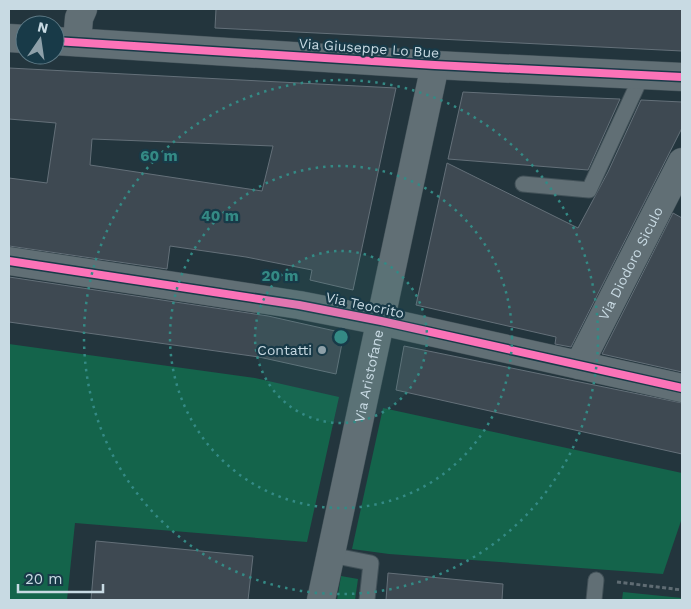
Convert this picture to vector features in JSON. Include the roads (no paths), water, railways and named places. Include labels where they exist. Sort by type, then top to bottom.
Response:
[{"type":"street","points":[[66,42],[83,9]]},
{"type":"street","name":"Via Giuseppe Lo Bue","points":[[66,42],[434,65],[682,77]]},
{"type":"street","name":"Via Aristofane","points":[[321,600],[382,321],[434,65]]},
{"type":"street","name":"Via Diodoro Siculo","points":[[579,365],[682,162]]},
{"type":"street","name":"Via Teocrito","points":[[9,261],[181,286],[382,321],[682,388]]},
{"type":"lane","points":[[522,184],[589,190],[642,75]]},
{"type":"lane","points":[[331,555],[372,563],[367,600]]},
{"type":"lane","points":[[594,600],[596,580]]},
{"type":"place","name":"Contatti","points":[[322,350]]}]
